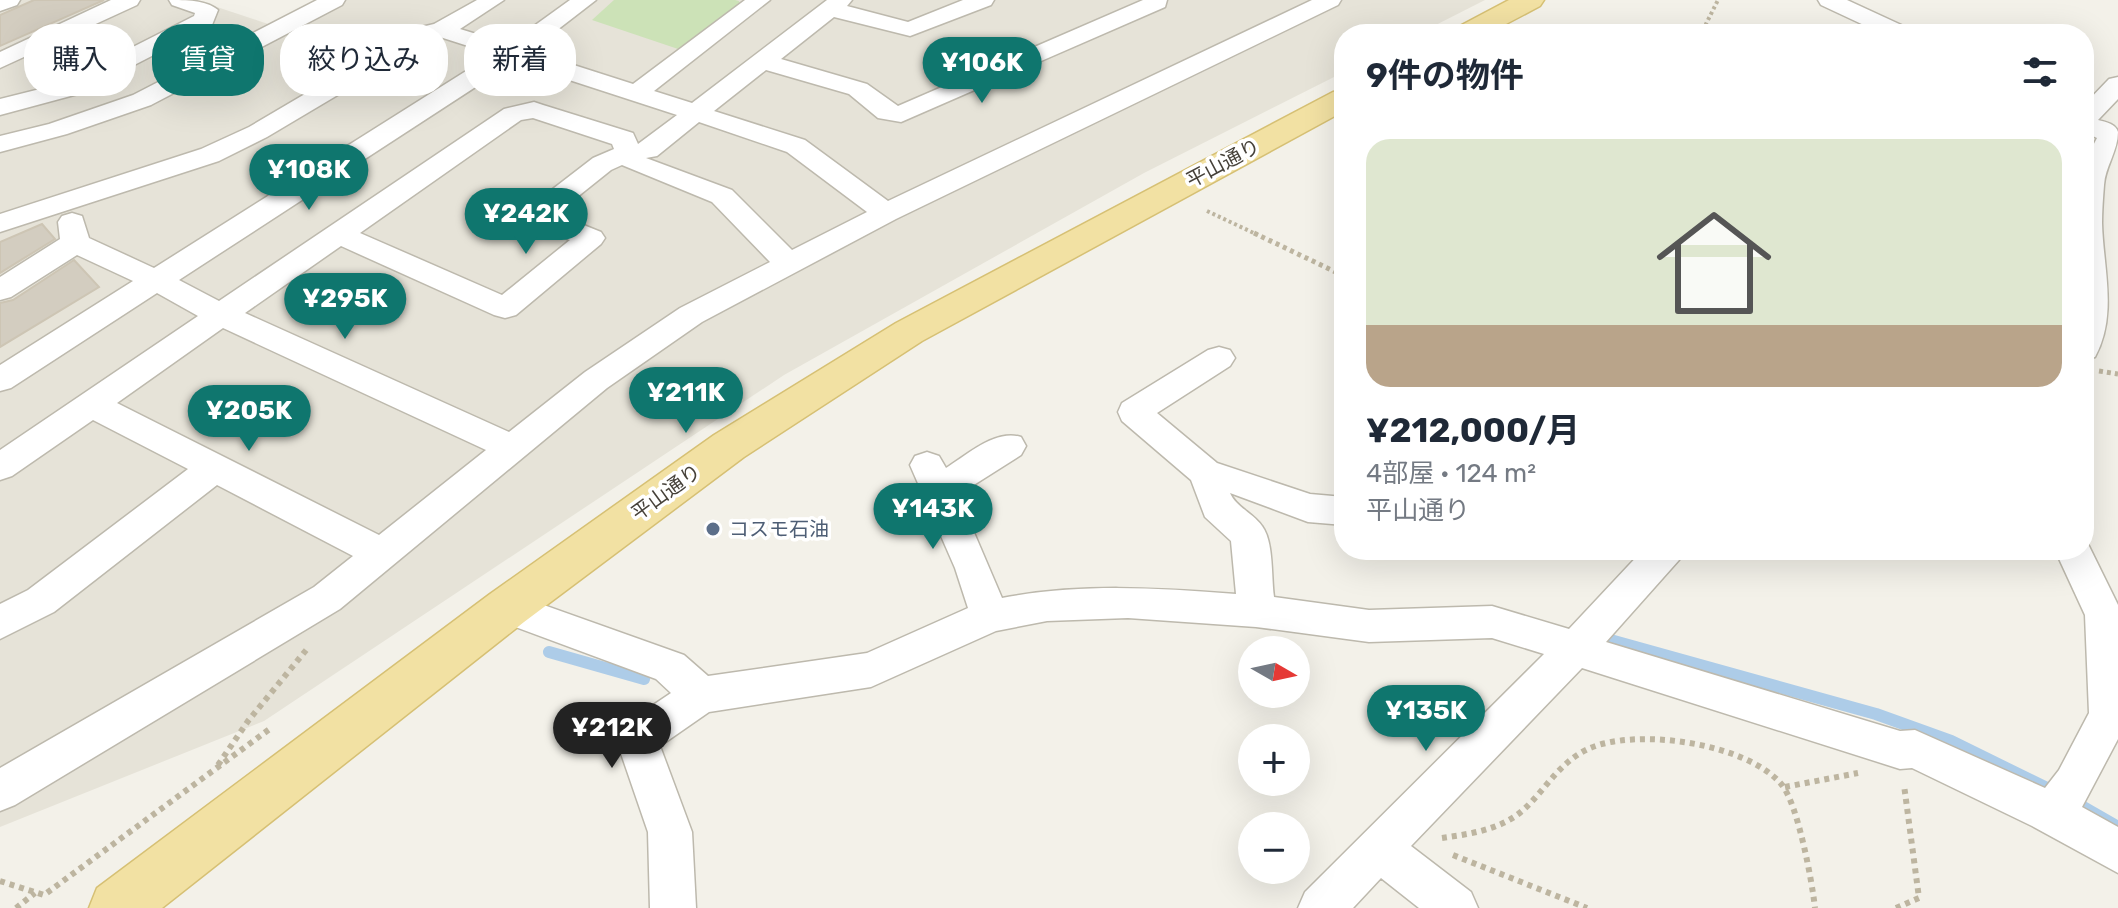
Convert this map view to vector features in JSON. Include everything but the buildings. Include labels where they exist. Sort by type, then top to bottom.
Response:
[{"type":"main road","points":[[1485,24],[1530,0]]},
{"type":"main road","name":"平山通り","points":[[117,908],[507,608],[729,446],[909,332],[1334,104]]},
{"type":"street","points":[[0,4],[9,0]]},
{"type":"street","points":[[0,61],[129,0]]},
{"type":"street","points":[[0,144],[58,129],[142,100],[334,0]]},
{"type":"street","points":[[448,26],[493,0]]},
{"type":"street","points":[[552,24],[585,0]]},
{"type":"street","points":[[636,93],[759,0]]},
{"type":"street","points":[[339,234],[505,308],[591,238],[543,220],[542,211],[602,164],[628,153],[648,150],[836,4],[910,29],[983,0]]},
{"type":"street","points":[[763,61],[858,89],[887,113],[901,114],[1157,2],[1155,0]]},
{"type":"street","points":[[1829,0],[1881,24]]},
{"type":"street","points":[[0,107],[69,89],[204,20],[207,10],[184,1]]},
{"type":"street","points":[[0,791],[327,598],[596,380],[691,315],[886,213],[1307,4]]},
{"type":"street","points":[[576,73],[796,146],[886,213]]},
{"type":"street","points":[[0,380],[464,83]]},
{"type":"street","points":[[2094,111],[2118,84]]},
{"type":"street","points":[[0,223],[210,155],[258,132],[319,96]]},
{"type":"street","points":[[0,467],[513,114],[534,110],[624,139],[634,163],[722,196],[789,264]]},
{"type":"street","points":[[2094,126],[2105,131],[2110,138],[2094,169]]},
{"type":"street","points":[[66,203],[75,243]]},
{"type":"street","points":[[75,243],[156,280],[221,315],[511,447]]},
{"type":"street","points":[[0,290],[75,243]]},
{"type":"street","points":[[1219,358],[1134,412],[1206,473],[1241,482],[1308,508],[1334,510]]},
{"type":"street","points":[[92,405],[380,553]]},
{"type":"street","points":[[990,616],[933,477],[1009,446]]},
{"type":"street","points":[[0,623],[41,601],[214,468]]},
{"type":"street","points":[[1206,473],[1218,507],[1249,535],[1255,599]]},
{"type":"street","points":[[1321,908],[1657,560]]},
{"type":"street","points":[[2060,801],[2109,715],[2104,615],[2078,560]]},
{"type":"street","points":[[673,908],[670,832],[637,739],[701,695],[752,690],[871,670],[990,616],[1047,605],[1255,599],[1369,626],[1492,622],[1541,635],[1584,638],[1900,750],[1915,749],[2060,801],[2118,851]]},
{"type":"street","points":[[507,608],[670,667],[701,695]]},
{"type":"street","points":[[1379,849],[1455,908]]},
{"type":"path","points":[[1706,24],[1718,0]]},
{"type":"path","points":[[1207,211],[1334,271]]},
{"type":"path","points":[[215,769],[248,721],[314,642]]},
{"type":"path","points":[[0,881],[44,895],[271,728]]},
{"type":"path","points":[[1438,839],[1482,831],[1520,813],[1546,782],[1578,754],[1617,740],[1640,737],[1689,744],[1759,766],[1785,787],[1815,908]]},
{"type":"path","points":[[1785,787],[1857,774],[1900,750],[1919,898],[1896,908]]},
{"type":"path","points":[[1446,852],[1587,908]]},
{"type":"path","points":[[16,908],[36,892]]},
{"type":"shaded area","points":[[0,0],[196,0],[274,26],[323,0],[1485,0],[1438,24],[1334,24],[1334,77],[1144,173],[784,375],[264,721],[0,827]]},
{"type":"green space","points":[[614,0],[735,0],[739,1],[741,9],[684,51],[592,20]]},
{"type":"waterway","points":[[1596,636],[1876,714],[1951,741],[2057,793]]},
{"type":"waterway","points":[[549,652],[644,679]]},
{"type":"waterway","points":[[2071,800],[2118,827]]},
{"type":"place","name":"コスモ石油","points":[[713,529]]}]
